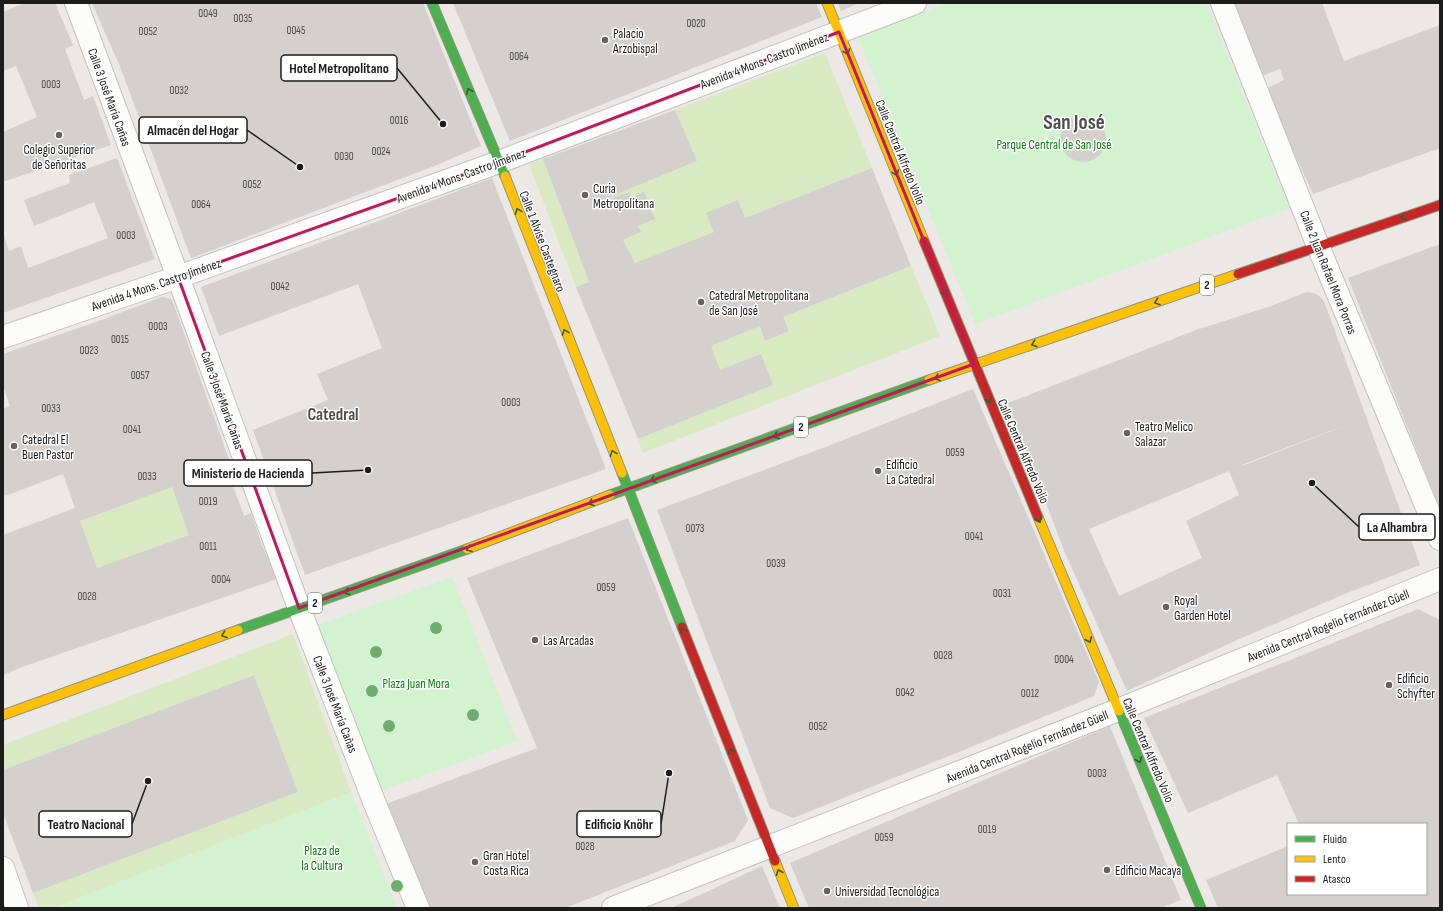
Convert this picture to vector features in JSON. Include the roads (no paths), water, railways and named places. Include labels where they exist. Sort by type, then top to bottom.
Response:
[{"type":"main road","name":"Calle 1 Alvise Castegnaro","points":[[432,3],[498,162],[794,908]]},
{"type":"main road","name":"Calle Central Alfredo Volio","points":[[827,3],[974,364],[1201,908]]},
{"type":"main road","name":"2","points":[[3,715],[299,608],[447,557],[627,489],[974,364],[1440,205]]},
{"type":"street","name":"Calle 3 José María Cañas","points":[[76,3],[299,608],[375,804],[418,908]]},
{"type":"street","name":"Avenida 4 Mons. Castro Jiménez","points":[[3,337],[178,277],[498,162],[915,3]]},
{"type":"street","name":"Calle 2 Juan Rafael Mora Porras","points":[[1222,3],[1318,246],[1440,539]]},
{"type":"street","name":"Avenida Central Rogelio Fernández Güell","points":[[613,908],[1118,710],[1440,579]]},
{"type":"street","points":[[3,868],[16,908]]},
{"type":"place","name":"Palacio Arzobispal","points":[[605,40]]},
{"type":"place","name":"Hotel Metropolitano","points":[[443,124]]},
{"type":"place","name":"Colegio Superior de Señoritas","points":[[59,135]]},
{"type":"place","name":"Almacén del Hogar","points":[[300,167]]},
{"type":"place","name":"Curia Metropolitana","points":[[585,195]]},
{"type":"place","name":"Catedral Metropolitana de San José","points":[[701,302]]},
{"type":"place","name":"Teatro Melico Salazar","points":[[1127,433]]},
{"type":"place","name":"Catedral El Buen Pastor","points":[[14,446]]},
{"type":"place","name":"Ministerio de Hacienda","points":[[368,470]]},
{"type":"place","name":"Edificio La Catedral","points":[[878,471]]},
{"type":"place","name":"La Alhambra","points":[[1312,483]]},
{"type":"place","name":"Royal Garden Hotel","points":[[1166,607]]},
{"type":"place","name":"Las Arcadas","points":[[535,640]]},
{"type":"place","name":"Edificio Schyfter","points":[[1389,685]]},
{"type":"place","name":"Edificio Knöhr","points":[[669,773]]},
{"type":"place","name":"Teatro Nacional","points":[[148,781]]},
{"type":"place","name":"Gran Hotel Costa Rica","points":[[475,862]]},
{"type":"place","name":"Edificio Macaya","points":[[1107,870]]},
{"type":"place","name":"Universidad Tecnológica","points":[[827,891]]},
{"type":"district","name":"San José","points":[[1074,122]]},
{"type":"district","name":"Catedral","points":[[333,414]]},
{"type":"park label","name":"Parque Central de San José","points":[[1054,144]]},
{"type":"park label","name":"Plaza Juan Mora","points":[[416,683]]},
{"type":"park label","name":"Plaza de la Cultura","points":[[322,858]]}]
